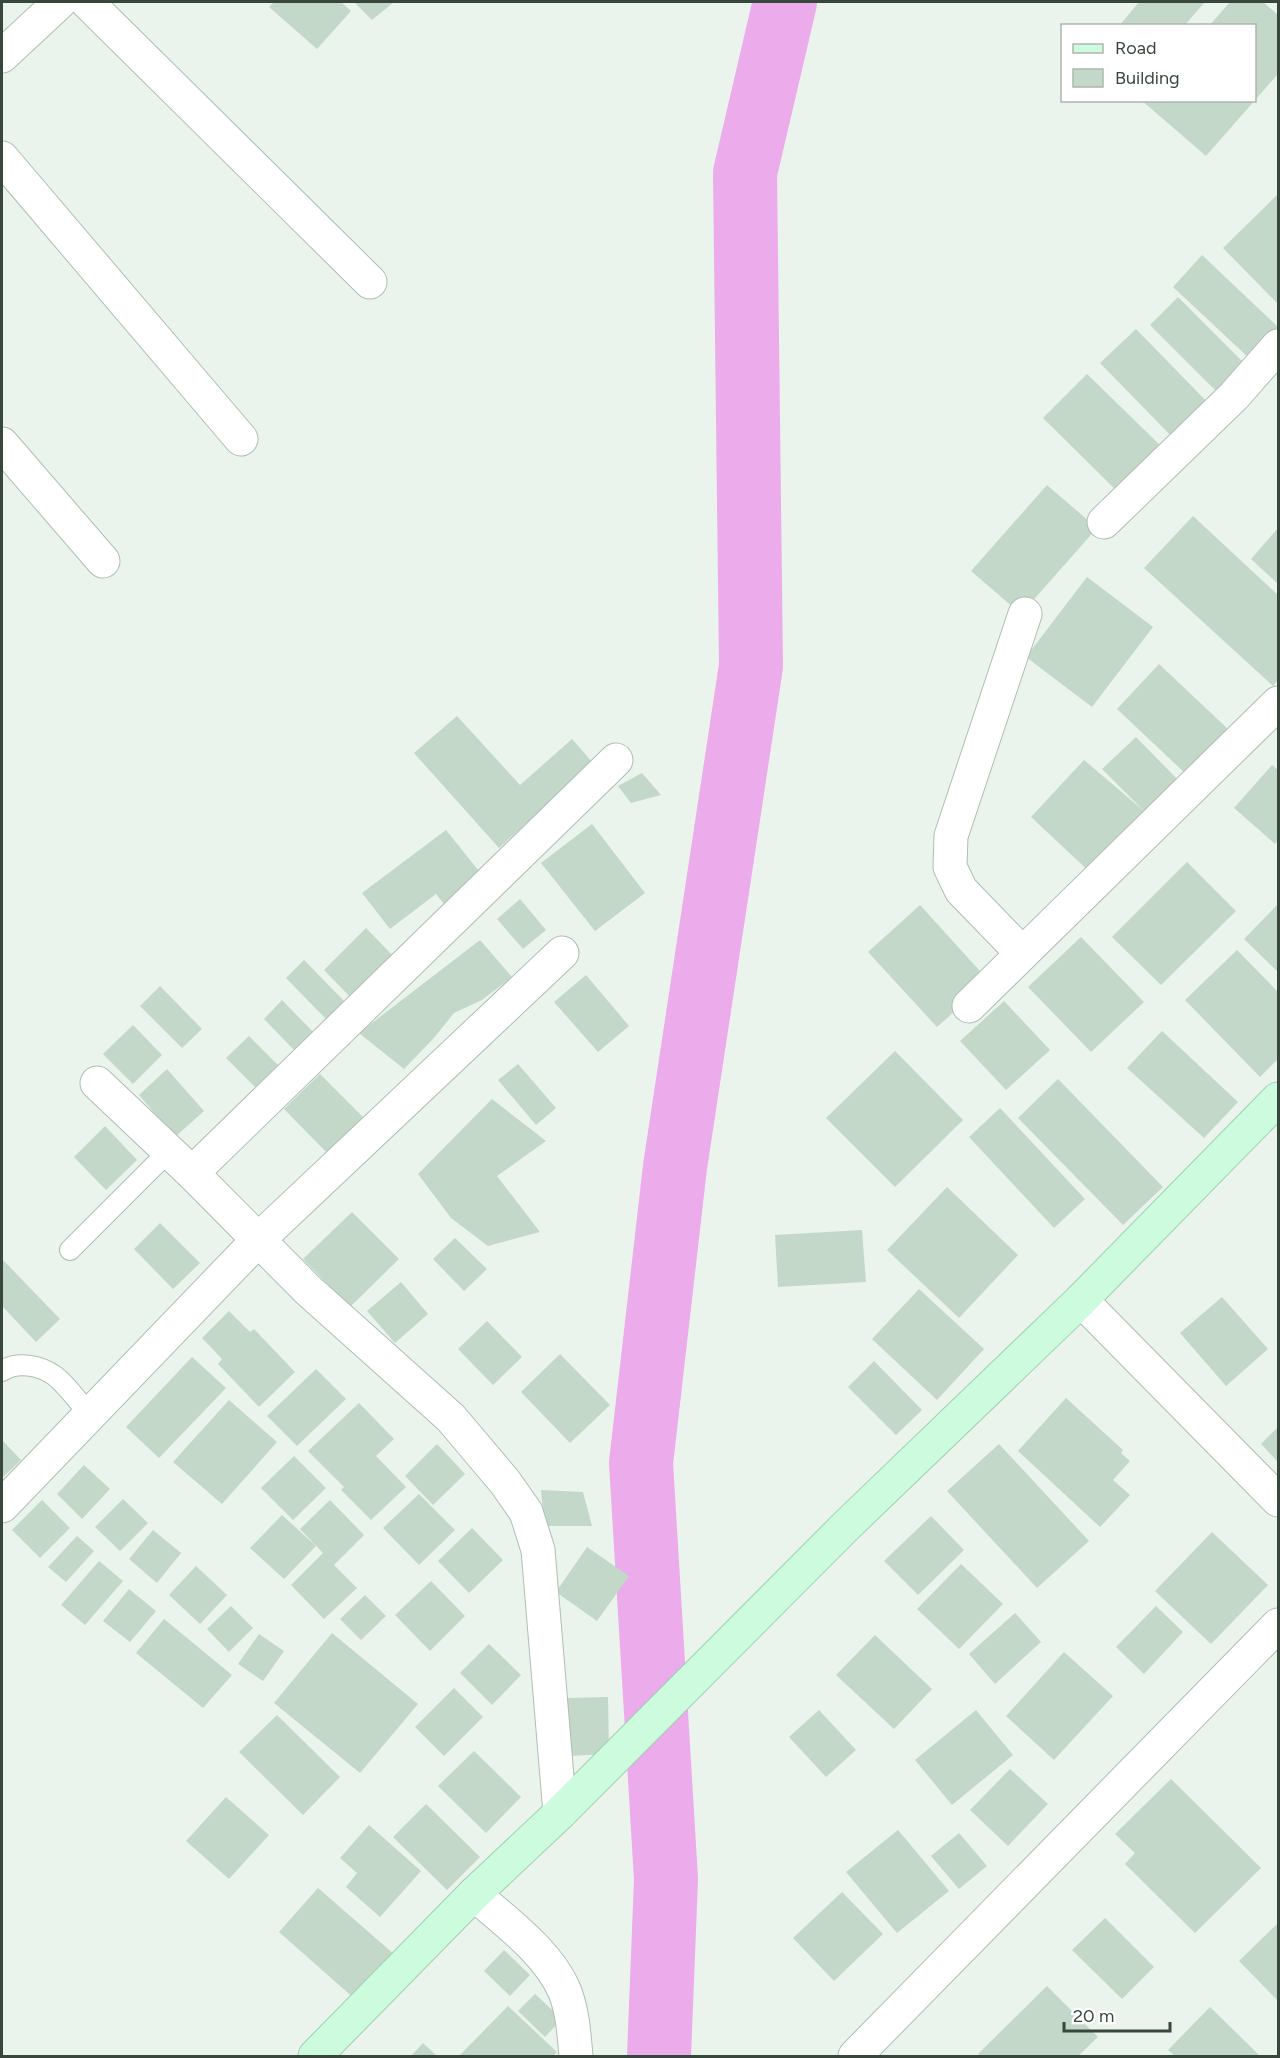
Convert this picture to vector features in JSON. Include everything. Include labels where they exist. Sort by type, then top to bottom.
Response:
[{"type":"street","points":[[87,2],[370,282]]},
{"type":"street","points":[[2,56],[52,4]]},
{"type":"street","points":[[2,158],[241,439]]},
{"type":"street","points":[[1104,522],[1234,396],[1278,346]]},
{"type":"street","points":[[2,444],[103,561]]},
{"type":"street","points":[[1022,953],[961,890],[950,867],[951,836],[1025,614]]},
{"type":"street","points":[[969,1006],[1278,703]]},
{"type":"street","points":[[180,1162],[616,760]]},
{"type":"street","points":[[2,1506],[258,1240],[562,953]]},
{"type":"street","points":[[97,1083],[308,1290],[451,1418],[506,1482],[526,1512],[538,1551],[560,1813]]},
{"type":"street","points":[[315,2056],[474,1894],[560,1813],[845,1527],[1081,1300],[1278,1099]]},
{"type":"street","points":[[1081,1300],[1278,1500]]},
{"type":"street","points":[[855,2056],[1278,1625]]},
{"type":"street","points":[[474,1894],[528,1941],[547,1963],[559,1982],[573,2022],[576,2056]]},
{"type":"lane","points":[[70,1250],[180,1162]]},
{"type":"lane","points":[[2,1371],[10,1365],[29,1365],[54,1376],[90,1415]]},
{"type":"building","points":[[274,2],[341,2],[351,11],[317,49],[269,7]]},
{"type":"building","points":[[354,2],[394,2],[372,20]]},
{"type":"building","points":[[1139,2],[1205,2],[1186,24],[1121,24]]},
{"type":"building","points":[[1230,2],[1263,2],[1278,15],[1278,74],[1256,99],[1256,24],[1211,24]]},
{"type":"building","points":[[1143,102],[1253,102],[1206,156]]},
{"type":"building","points":[[1278,194],[1278,304],[1223,248]]},
{"type":"building","points":[[1202,255],[1278,327],[1249,358],[1173,287]]},
{"type":"building","points":[[1178,297],[1250,369],[1222,397],[1150,325]]},
{"type":"building","points":[[1136,329],[1215,410],[1179,444],[1100,363]]},
{"type":"building","points":[[1087,374],[1166,451],[1121,495],[1043,418]]},
{"type":"building","points":[[1047,485],[1097,528],[1021,614],[971,571]]},
{"type":"building","points":[[1193,516],[1278,595],[1278,680],[1273,686],[1144,568]]},
{"type":"building","points":[[1278,528],[1278,584],[1251,559]]},
{"type":"building","points":[[1087,577],[1153,627],[1092,707],[1026,657]]},
{"type":"building","points":[[1159,664],[1229,730],[1187,775],[1117,709]]},
{"type":"building","points":[[457,716],[520,785],[572,739],[593,763],[499,848],[414,753]]},
{"type":"building","points":[[1136,737],[1180,782],[1093,875],[1031,817],[1084,760],[1144,811],[1102,769]]},
{"type":"building","points":[[1272,765],[1278,770],[1278,840],[1275,844],[1234,808]]},
{"type":"building","points":[[642,773],[661,795],[631,803],[618,786]]},
{"type":"building","points":[[592,824],[645,893],[595,931],[541,863]]},
{"type":"building","points":[[446,830],[487,881],[449,910],[436,894],[390,929],[362,893]]},
{"type":"building","points":[[1187,862],[1236,911],[1161,985],[1112,937]]},
{"type":"building","points":[[520,899],[546,930],[523,949],[497,919]]},
{"type":"building","points":[[1278,904],[1278,972],[1244,939]]},
{"type":"building","points":[[920,905],[989,981],[937,1027],[868,952]]},
{"type":"building","points":[[366,928],[400,963],[358,1005],[324,970]]},
{"type":"building","points":[[1081,937],[1144,1002],[1091,1052],[1028,987]]},
{"type":"building","points":[[480,940],[512,977],[482,1000],[454,1013],[404,1069],[359,1033]]},
{"type":"building","points":[[1237,950],[1278,992],[1278,1059],[1260,1077],[1185,1000]]},
{"type":"building","points":[[304,960],[344,1001],[326,1019],[286,978]]},
{"type":"building","points":[[586,975],[629,1026],[598,1052],[554,1002]]},
{"type":"building","points":[[160,986],[202,1029],[182,1048],[140,1006]]},
{"type":"building","points":[[282,1000],[317,1036],[298,1054],[264,1019]]},
{"type":"building","points":[[1004,1001],[1050,1050],[1006,1090],[960,1041]]},
{"type":"building","points":[[133,1025],[162,1055],[133,1084],[103,1054]]},
{"type":"building","points":[[1162,1031],[1238,1102],[1204,1138],[1127,1068]]},
{"type":"building","points":[[249,1036],[281,1068],[258,1090],[226,1058]]},
{"type":"building","points":[[895,1051],[963,1120],[895,1187],[826,1118]]},
{"type":"building","points":[[518,1064],[556,1108],[536,1125],[498,1080]]},
{"type":"building","points":[[167,1069],[204,1111],[175,1137],[139,1095]]},
{"type":"building","points":[[320,1074],[366,1120],[330,1156],[284,1109]]},
{"type":"building","points":[[1058,1079],[1163,1187],[1123,1225],[1018,1118]]},
{"type":"building","points":[[492,1099],[546,1141],[497,1176],[540,1232],[488,1246],[451,1218],[418,1174]]},
{"type":"building","points":[[1000,1108],[1085,1199],[1054,1228],[969,1137]]},
{"type":"building","points":[[105,1126],[137,1160],[106,1190],[74,1157]]},
{"type":"building","points":[[947,1187],[1018,1255],[959,1318],[887,1250]]},
{"type":"building","points":[[352,1212],[399,1259],[350,1307],[303,1259]]},
{"type":"building","points":[[160,1223],[200,1263],[173,1289],[134,1249]]},
{"type":"building","points":[[862,1230],[866,1282],[778,1287],[775,1235]]},
{"type":"building","points":[[455,1238],[487,1269],[464,1291],[433,1259]]},
{"type":"building","points":[[2,1259],[60,1319],[36,1342],[2,1306]]},
{"type":"building","points":[[401,1282],[428,1314],[395,1343],[367,1311]]},
{"type":"building","points":[[919,1289],[984,1349],[937,1400],[872,1339]]},
{"type":"building","points":[[1222,1297],[1268,1349],[1226,1386],[1180,1333]]},
{"type":"building","points":[[229,1311],[250,1332],[254,1329],[295,1372],[259,1407],[218,1364],[222,1359],[202,1338]]},
{"type":"building","points":[[487,1321],[522,1357],[493,1385],[458,1349]]},
{"type":"building","points":[[560,1354],[610,1405],[570,1443],[521,1392]]},
{"type":"building","points":[[192,1357],[226,1388],[159,1458],[126,1427]]},
{"type":"building","points":[[874,1361],[922,1410],[896,1435],[848,1387]]},
{"type":"building","points":[[316,1369],[346,1399],[297,1446],[267,1416]]},
{"type":"building","points":[[1066,1398],[1123,1450],[1121,1453],[1130,1461],[1113,1480],[1130,1495],[1100,1527],[1018,1451]]},
{"type":"building","points":[[229,1400],[277,1442],[222,1504],[173,1462]]},
{"type":"building","points":[[359,1403],[394,1439],[376,1456],[406,1487],[371,1520],[341,1490],[344,1487],[308,1451]]},
{"type":"building","points":[[1278,1427],[1278,1462],[1261,1444]]},
{"type":"building","points":[[2,1440],[21,1460],[2,1478]]},
{"type":"building","points":[[437,1444],[465,1474],[433,1505],[405,1476]]},
{"type":"building","points":[[999,1444],[1089,1541],[1037,1588],[947,1491]]},
{"type":"building","points":[[294,1456],[326,1488],[293,1520],[261,1488]]},
{"type":"building","points":[[84,1465],[110,1489],[82,1519],[57,1494]]},
{"type":"building","points":[[541,1490],[583,1492],[592,1526],[544,1526]]},
{"type":"building","points":[[419,1494],[455,1530],[419,1565],[383,1528]]},
{"type":"building","points":[[123,1499],[148,1523],[120,1551],[95,1527]]},
{"type":"building","points":[[42,1500],[70,1528],[40,1558],[12,1530]]},
{"type":"building","points":[[330,1500],[364,1535],[334,1565],[357,1588],[324,1619],[291,1585],[323,1553],[300,1529]]},
{"type":"building","points":[[282,1515],[316,1546],[284,1579],[250,1548]]},
{"type":"building","points":[[931,1516],[964,1550],[918,1595],[884,1561]]},
{"type":"building","points":[[472,1528],[503,1560],[469,1593],[438,1561]]},
{"type":"building","points":[[153,1530],[181,1553],[157,1583],[129,1559]]},
{"type":"building","points":[[1212,1532],[1268,1585],[1211,1644],[1155,1591]]},
{"type":"building","points":[[77,1536],[94,1551],[66,1582],[48,1567]]},
{"type":"building","points":[[587,1547],[629,1576],[597,1621],[556,1592]]},
{"type":"building","points":[[99,1561],[123,1581],[85,1625],[61,1605]]},
{"type":"building","points":[[961,1564],[1003,1604],[959,1649],[917,1609]]},
{"type":"building","points":[[196,1566],[227,1595],[200,1624],[169,1595]]},
{"type":"building","points":[[431,1581],[465,1616],[430,1651],[395,1615]]},
{"type":"building","points":[[129,1589],[156,1611],[130,1642],[103,1621]]},
{"type":"building","points":[[365,1595],[386,1616],[361,1640],[340,1619]]},
{"type":"building","points":[[231,1606],[253,1628],[229,1652],[207,1629]]},
{"type":"building","points":[[1156,1606],[1183,1632],[1144,1674],[1116,1647]]},
{"type":"building","points":[[1015,1613],[1041,1642],[995,1684],[969,1654]]},
{"type":"building","points":[[164,1619],[232,1675],[203,1708],[136,1653]]},
{"type":"building","points":[[332,1633],[418,1704],[360,1773],[274,1703]]},
{"type":"building","points":[[259,1634],[284,1651],[263,1681],[238,1664]]},
{"type":"building","points":[[875,1635],[932,1689],[894,1729],[836,1675]]},
{"type":"building","points":[[489,1644],[521,1675],[492,1705],[460,1673]]},
{"type":"building","points":[[1064,1652],[1113,1696],[1054,1760],[1006,1716]]},
{"type":"building","points":[[454,1688],[483,1717],[444,1756],[415,1727]]},
{"type":"building","points":[[608,1697],[609,1754],[568,1756],[567,1698]]},
{"type":"building","points":[[819,1710],[856,1750],[826,1777],[789,1737]]},
{"type":"building","points":[[976,1710],[1013,1755],[952,1805],[915,1760]]},
{"type":"building","points":[[277,1715],[340,1777],[303,1815],[239,1752]]},
{"type":"building","points":[[474,1751],[521,1797],[486,1833],[438,1786]]},
{"type":"building","points":[[1010,1769],[1048,1804],[1008,1846],[970,1810]]},
{"type":"building","points":[[1171,1779],[1261,1868],[1195,1933],[1125,1864],[1135,1853],[1115,1834]]},
{"type":"building","points":[[226,1797],[269,1835],[229,1879],[186,1841]]},
{"type":"building","points":[[426,1804],[480,1857],[447,1890],[393,1837]]},
{"type":"building","points":[[369,1825],[421,1871],[380,1917],[346,1887],[357,1873],[340,1858]]},
{"type":"building","points":[[898,1830],[949,1891],[897,1933],[846,1872]]},
{"type":"building","points":[[959,1833],[987,1866],[959,1889],[931,1856]]},
{"type":"building","points":[[318,1888],[395,1955],[356,2000],[279,1932]]},
{"type":"building","points":[[842,1892],[883,1934],[834,1981],[793,1938]]},
{"type":"building","points":[[1105,1918],[1154,1967],[1122,1999],[1072,1950]]},
{"type":"building","points":[[1278,1923],[1278,2001],[1239,1961]]},
{"type":"building","points":[[504,1950],[530,1975],[510,1996],[484,1971]]},
{"type":"building","points":[[1047,1986],[1098,2037],[1078,2056],[981,2056],[978,2054]]},
{"type":"building","points":[[535,1994],[562,2019],[545,2037],[518,2011]]},
{"type":"building","points":[[508,2006],[557,2052],[553,2056],[459,2056]]},
{"type":"building","points":[[1210,2007],[1260,2056],[1175,2056],[1168,2050]]},
{"type":"building","points":[[423,2043],[437,2056],[411,2056]]},
{"type":"waterway","points":[[659,2056],[666,1879],[641,1463],[675,1167],[751,666],[745,173],[785,2]]}]
